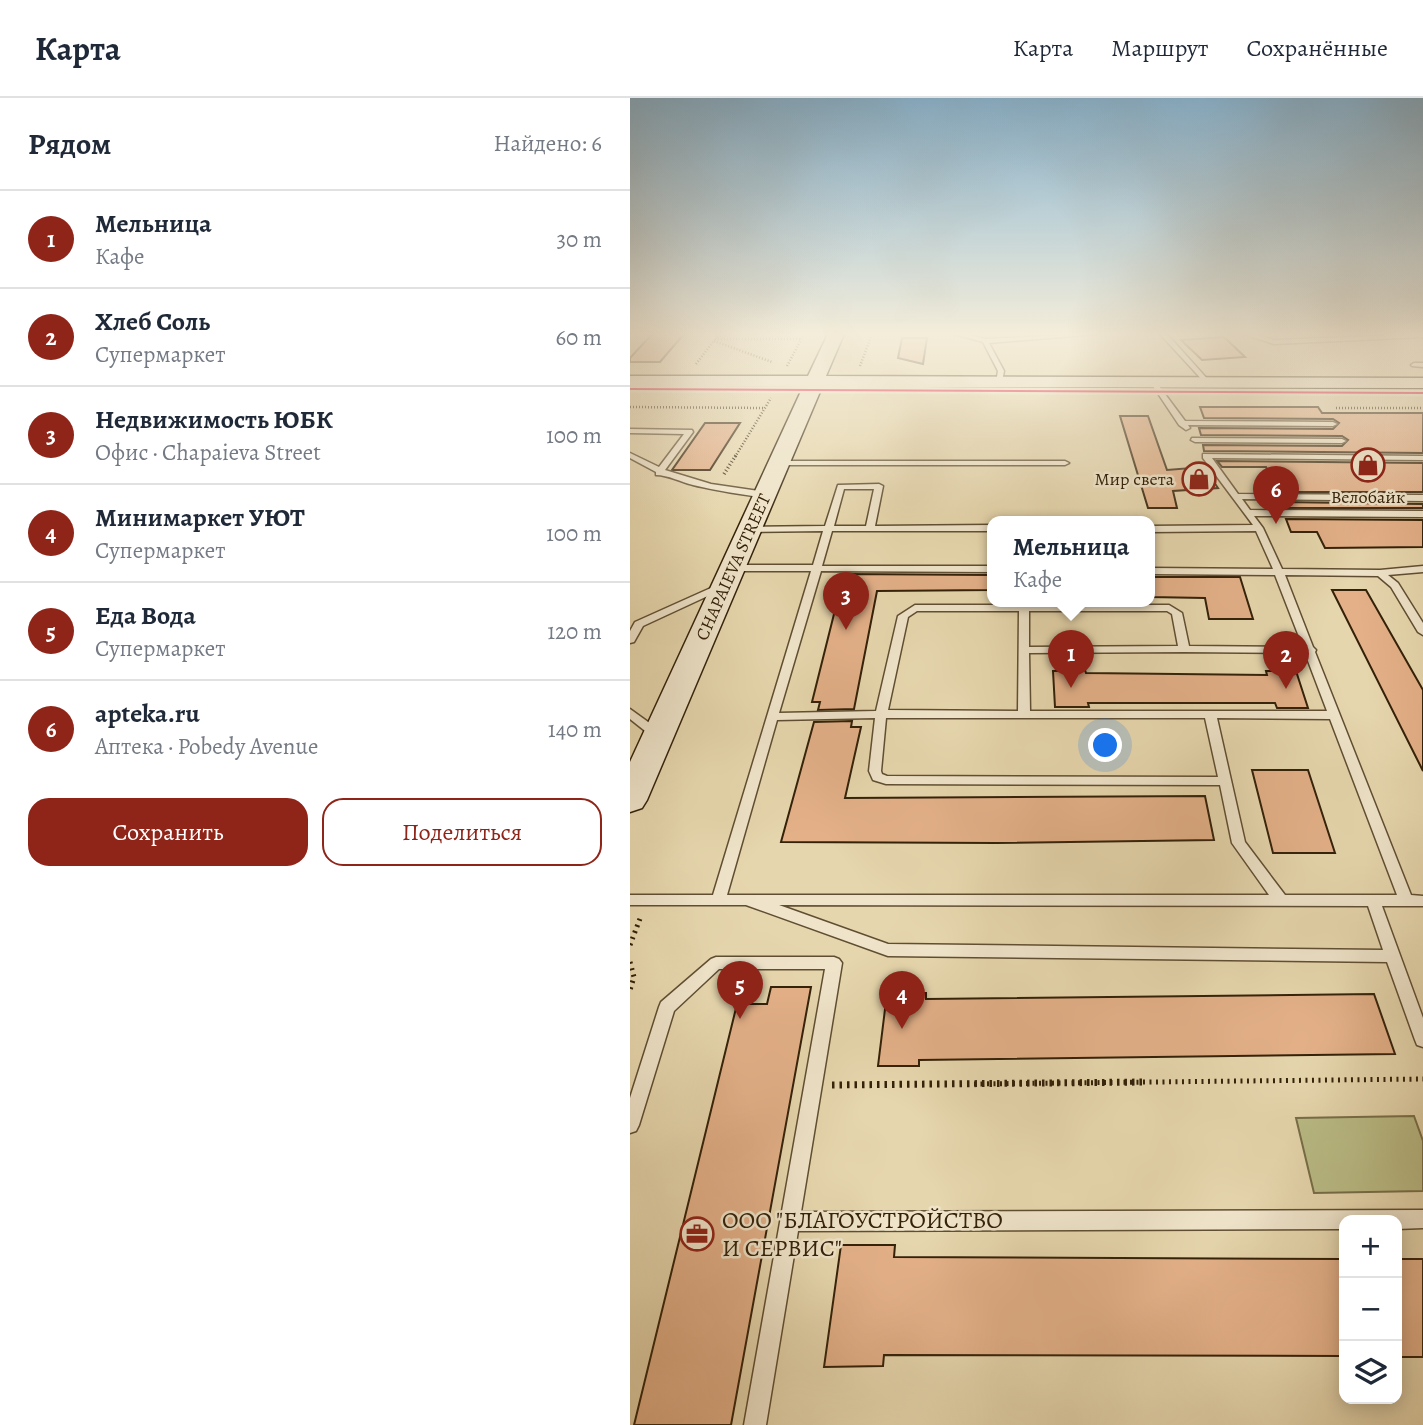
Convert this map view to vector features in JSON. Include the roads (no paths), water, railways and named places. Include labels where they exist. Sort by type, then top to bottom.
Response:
[{"type":"main road","name":"CHAPAIEVA STREET","points":[[630,800],[809,396]]},
{"type":"lane","points":[[1163,396],[1259,528],[1311,650],[1406,901]]},
{"type":"lane","points":[[1182,423],[1331,421],[1353,457]]},
{"type":"lane","points":[[630,431],[689,432],[659,473]]},
{"type":"lane","points":[[1195,440],[1342,440]]},
{"type":"lane","points":[[630,455],[659,473],[715,489],[765,495]]},
{"type":"lane","points":[[1206,456],[1423,458]]},
{"type":"lane","points":[[779,463],[1065,463]]},
{"type":"lane","points":[[718,900],[841,487],[879,486],[870,528]]},
{"type":"lane","points":[[1236,496],[1423,498]]},
{"type":"lane","points":[[1249,513],[1423,514]]},
{"type":"lane","points":[[750,528],[987,528]]},
{"type":"lane","points":[[1155,529],[1259,528]]},
{"type":"lane","points":[[630,640],[639,624],[729,576],[817,568],[987,569]]},
{"type":"lane","points":[[1155,570],[1380,573],[1423,569]]},
{"type":"lane","points":[[1380,573],[1395,585],[1423,632]]},
{"type":"lane","points":[[1184,649],[1175,609],[915,608],[906,611],[881,714],[875,771],[877,777],[886,780],[1225,781]]},
{"type":"lane","points":[[1024,608],[1024,715]]},
{"type":"lane","points":[[1024,650],[1311,650]]},
{"type":"lane","points":[[630,713],[658,736]]},
{"type":"lane","points":[[771,718],[881,714],[1334,715]]},
{"type":"lane","points":[[1210,715],[1239,843],[1281,900]]},
{"type":"lane","points":[[747,900],[888,950],[1392,956]]},
{"type":"lane","points":[[630,901],[1423,901]]},
{"type":"lane","points":[[1373,901],[1423,1040]]},
{"type":"lane","points":[[630,1125],[667,1007],[716,963],[834,963],[755,1425]]},
{"type":"lane","points":[[790,1222],[1423,1219]]},
{"type":"place","name":"Велобайк","points":[[1368,465]]},
{"type":"place","name":"Мир света","points":[[1199,479]]},
{"type":"place","name":"apteka.ru","points":[[1276,524]]},
{"type":"place","name":"Недвижимость ЮБК","points":[[846,630]]},
{"type":"place","name":"Мельница","points":[[1071,688]]},
{"type":"place","name":"Хлеб Соль","points":[[1286,689]]},
{"type":"place","name":"Еда Вода","points":[[740,1019]]},
{"type":"place","name":"Минимаркет УЮТ","points":[[902,1029]]},
{"type":"place","name":"ООО \"БЛАГОУСТРОЙСТВО И СЕРВИС\"","points":[[697,1234]]}]
